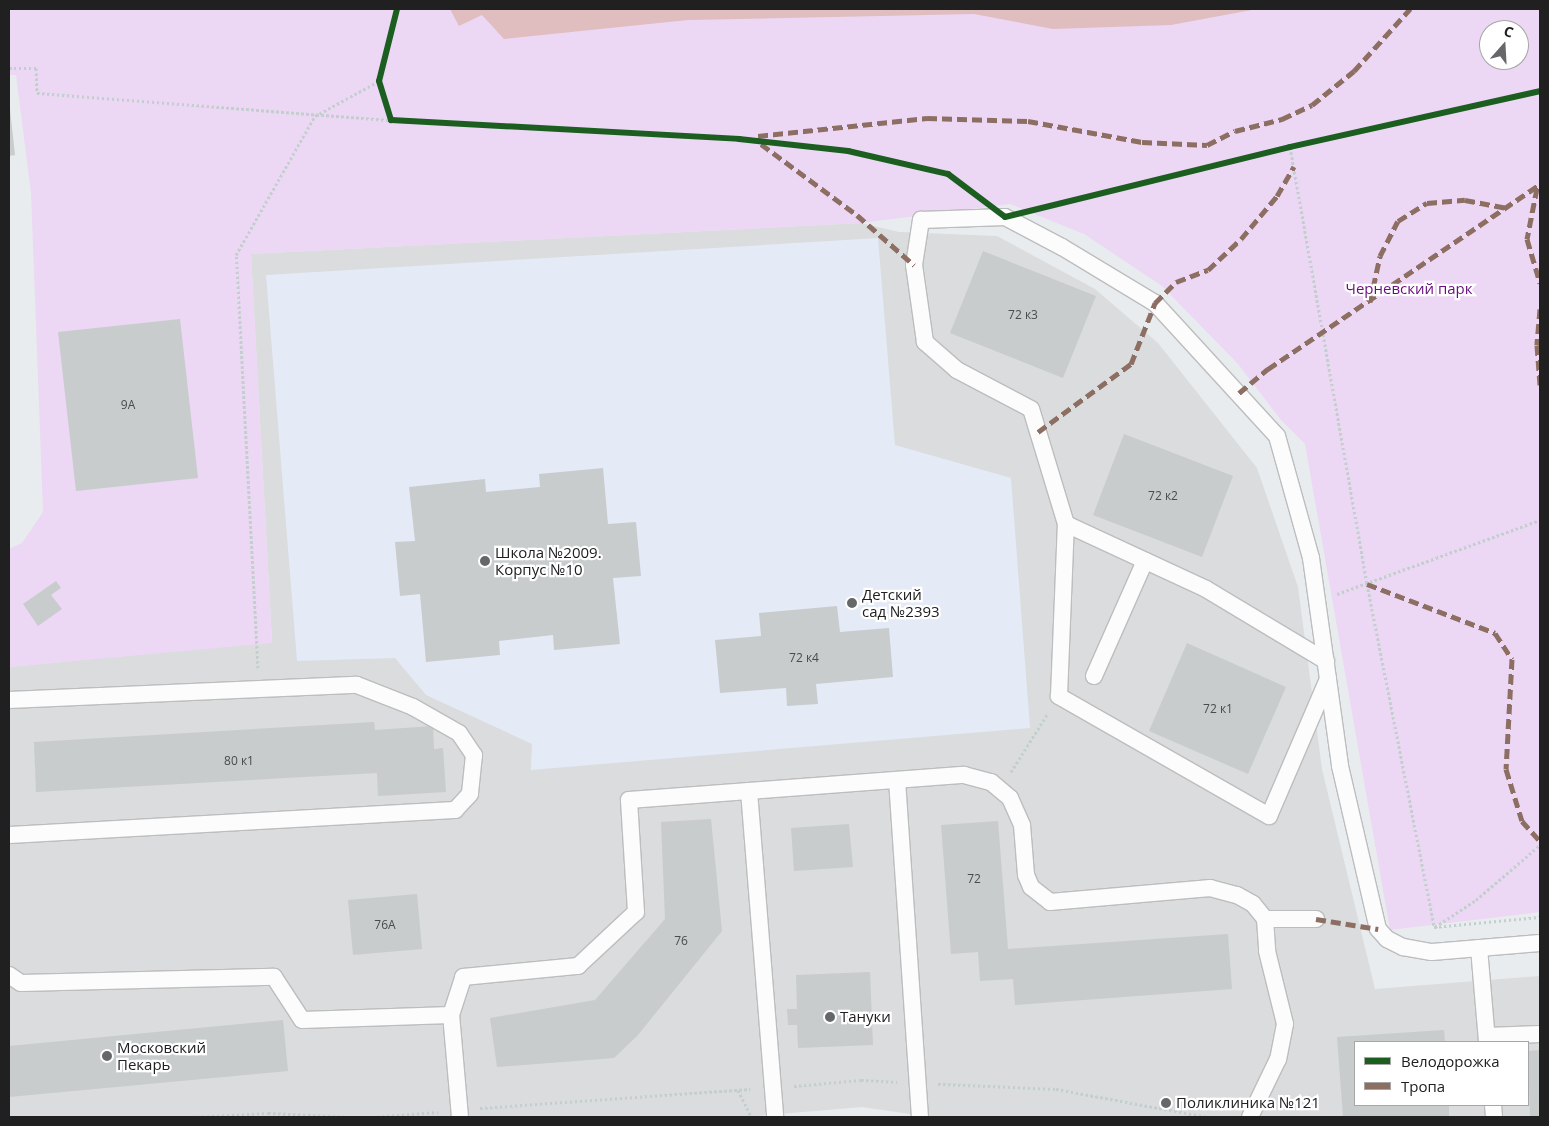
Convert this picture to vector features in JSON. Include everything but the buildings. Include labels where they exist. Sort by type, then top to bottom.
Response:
[{"type":"lane","points":[[1328,679],[1270,816],[1059,696],[1066,524],[1030,409],[957,370],[925,342],[914,265],[921,220],[1005,217],[1062,246],[1155,303],[1277,436],[1311,558],[1326,661],[1340,766],[1378,929],[1386,939],[1403,947],[1432,952],[1540,943]]},
{"type":"lane","points":[[1066,524],[1206,588],[1326,661]]},
{"type":"lane","points":[[1094,676],[1146,561]]},
{"type":"lane","points":[[9,700],[357,685],[413,707],[460,733],[474,755],[470,794],[455,810],[9,835]]},
{"type":"lane","points":[[460,1117],[451,1015],[463,977],[578,966],[636,912],[630,800],[974,776],[1000,789],[1016,806],[1022,825],[1026,874],[1040,896],[1050,902],[1210,888],[1237,894],[1253,904],[1265,919],[1267,951],[1285,1024],[1278,1059],[1250,1117]]},
{"type":"lane","points":[[896,780],[920,1117]]},
{"type":"lane","points":[[749,791],[775,1117]]},
{"type":"lane","points":[[1265,919],[1316,919]]},
{"type":"lane","points":[[1479,948],[1487,1039],[1540,1034]]},
{"type":"lane","points":[[9,975],[20,983],[274,977],[302,1020],[451,1015]]},
{"type":"path","points":[[9,68],[36,68],[37,93],[315,116],[401,120]]},
{"type":"path","points":[[381,72],[379,81],[381,89]]},
{"type":"path","points":[[259,690],[236,255],[315,116],[379,81]]},
{"type":"path","points":[[388,112],[391,120]]},
{"type":"path","points":[[1281,149],[1300,145]]},
{"type":"path","points":[[1290,147],[1367,584],[1434,927]]},
{"type":"path","points":[[1317,600],[1367,584],[1540,520]]},
{"type":"path","points":[[1000,789],[1059,696]]},
{"type":"path","points":[[1403,947],[1476,900],[1540,845]]},
{"type":"path","points":[[1434,927],[1540,916]]},
{"type":"path","points":[[738,1090],[751,1117]]},
{"type":"path","points":[[192,1117],[268,1113],[348,1117]]},
{"type":"shaded area","points":[[450,9],[1257,9],[1171,25],[1053,29],[974,14],[688,20],[504,39],[482,15],[459,26]]},
{"type":"shaded area","points":[[861,223],[899,232],[997,236],[1095,289],[1158,343],[1257,468],[1298,587],[1322,769],[1375,989],[1540,976],[1540,1117],[931,1117],[862,1107],[746,1117],[9,1117],[9,667],[272,642],[251,254]]},
{"type":"shaded area","name":"Школа №2009. Корпус №10","points":[[878,238],[895,445],[1011,478],[1030,728],[531,770],[532,744],[426,695],[395,658],[297,661],[266,275]]},
{"type":"green space","name":"Черневский парк","points":[[9,9],[1540,9],[1540,912],[1390,930],[1305,444],[1281,420],[1238,364],[1162,286],[1084,234],[1010,204],[861,223],[251,254],[272,643],[9,667],[9,549],[22,543],[43,512],[31,193],[16,75],[9,75]]},
{"type":"marked path","points":[[758,136],[927,118],[1028,121],[1142,142],[1207,145],[1235,131],[1282,119],[1312,105],[1354,71],[1410,9]]},
{"type":"marked path","points":[[761,144],[857,215],[914,265]]},
{"type":"marked path","points":[[1038,432],[1131,364],[1155,303],[1176,282],[1208,270],[1241,239],[1277,196],[1294,166]]},
{"type":"marked path","points":[[1239,393],[1268,369],[1540,184]]},
{"type":"marked path","points":[[1537,188],[1527,239],[1540,283]]},
{"type":"marked path","points":[[1370,302],[1380,256],[1398,221],[1427,203],[1465,200],[1507,208]]},
{"type":"marked path","points":[[1540,309],[1537,345],[1540,385]]},
{"type":"marked path","points":[[1367,584],[1495,633],[1512,659],[1506,769],[1522,821],[1540,841]]},
{"type":"marked path","points":[[1316,919],[1378,929]]},
{"type":"cycle path","points":[[397,9],[379,81],[391,120],[739,139],[848,151],[948,174],[1005,217],[1290,147],[1540,91]]},
{"type":"place","name":"Школа №2009. Корпус №10","points":[[485,561]]},
{"type":"place","name":"Детский сад №2393","points":[[852,603]]},
{"type":"place","name":"Тануки","points":[[830,1017]]},
{"type":"place","name":"Московский Пекарь","points":[[107,1056]]},
{"type":"place","name":"Поликлиника №121","points":[[1166,1103]]}]
